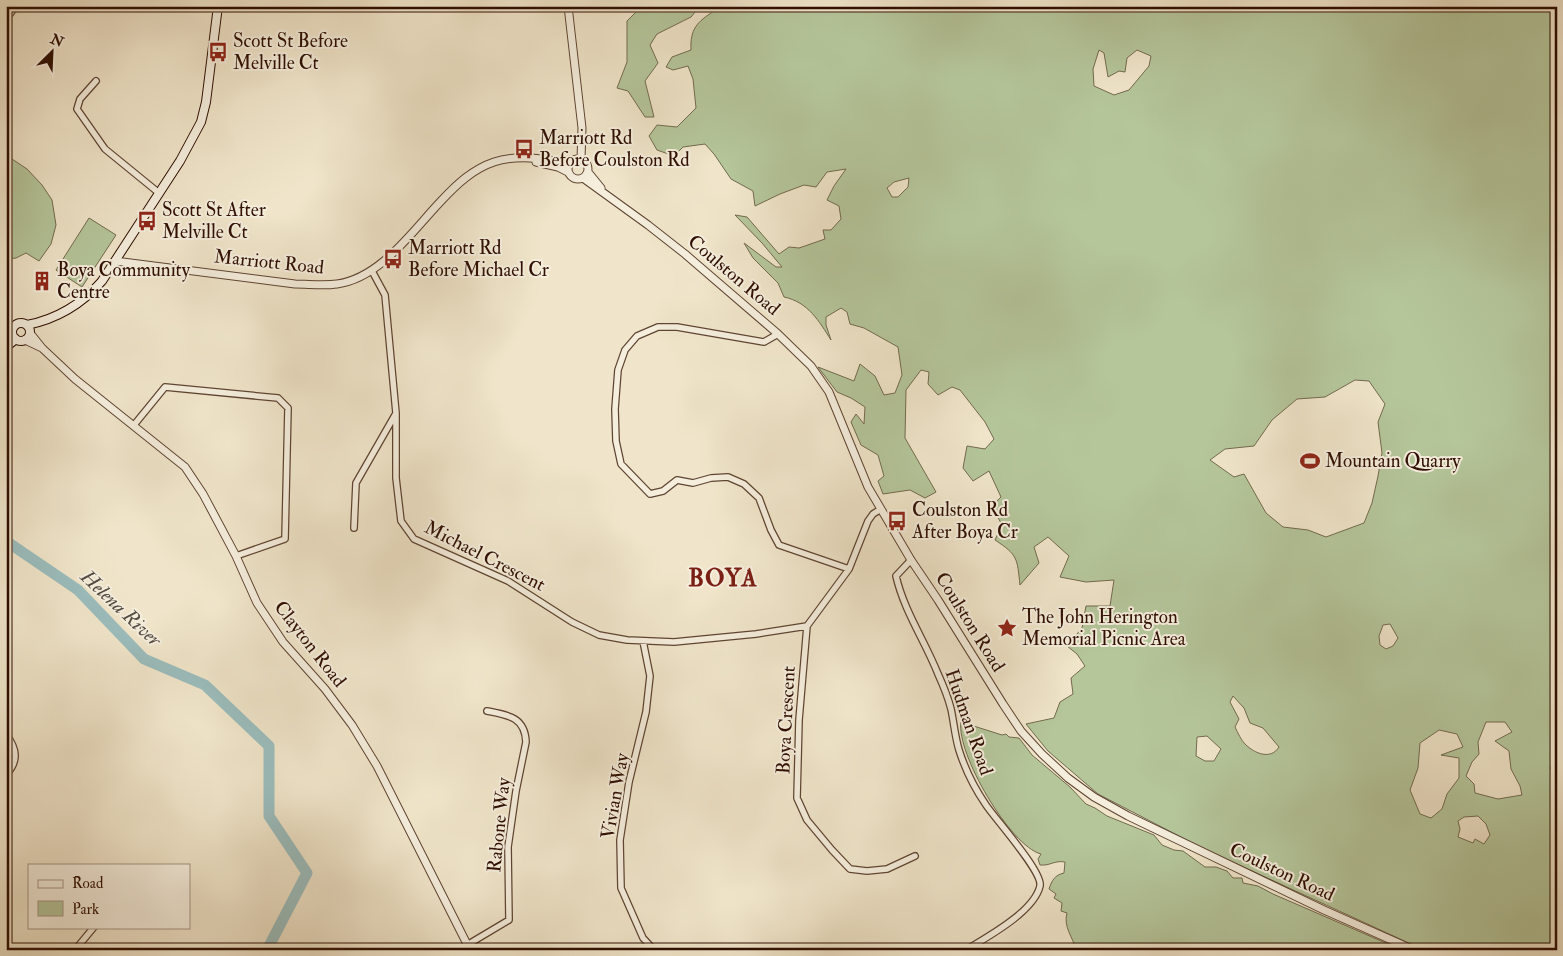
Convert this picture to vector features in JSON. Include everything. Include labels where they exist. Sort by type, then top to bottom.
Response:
[{"type":"main road","points":[[6,322],[12,332],[25,340],[29,330],[59,315],[90,295],[102,281],[188,148],[200,122],[206,102],[218,6]]},
{"type":"main road","points":[[6,341],[12,332],[23,323],[29,330]]},
{"type":"main road","points":[[6,347],[12,332]]},
{"type":"street","points":[[6,18],[16,6]]},
{"type":"street","points":[[568,6],[582,139],[576,160],[568,167],[568,172],[572,178],[582,178],[588,172],[587,164],[576,160]]},
{"type":"street","points":[[96,81],[80,99],[76,109],[105,149],[159,193]]},
{"type":"street","name":"Marriott Road","points":[[115,260],[285,282],[320,285],[338,284],[372,270],[393,253],[458,182],[482,167],[494,162],[530,156],[576,160]]},
{"type":"street","name":"Marriott Road","points":[[524,158],[558,167],[568,172]]},
{"type":"street","name":"Coulston Road","points":[[588,172],[604,192]]},
{"type":"street","name":"Coulston Road","points":[[582,178],[604,192],[685,254],[778,334],[812,366],[829,392],[868,487],[911,560],[1021,731],[1042,754],[1068,778],[1128,816],[1324,910],[1414,950]]},
{"type":"street","name":"Michael Crescent","points":[[372,270],[385,295],[396,413],[396,478],[401,521],[414,539],[508,581],[572,622],[599,636],[627,640],[674,642],[756,634],[807,626]]},
{"type":"street","points":[[778,334],[764,342],[677,327],[658,327],[637,336],[625,350],[618,370],[615,410],[616,441],[622,464],[650,494],[664,491],[677,480],[693,483],[711,478],[728,477],[744,484],[759,498],[770,530],[779,544],[849,569]]},
{"type":"street","name":"Clayton Road","points":[[29,330],[42,348],[75,379],[185,468],[203,494],[236,556],[257,603],[282,642],[325,689],[352,725],[377,766],[469,947]]},
{"type":"street","name":"Clayton Road","points":[[25,340],[42,348]]},
{"type":"street","points":[[134,425],[166,387],[278,398],[288,408],[285,539],[236,556]]},
{"type":"street","points":[[354,528],[356,483],[396,413]]},
{"type":"street","points":[[807,626],[849,569],[868,521],[873,514],[881,509]]},
{"type":"street","name":"Hudman Road","points":[[911,560],[896,576],[900,592],[937,672],[950,707],[959,751],[979,795],[1040,878],[1040,886],[1034,897],[1009,923],[966,950]]},
{"type":"street","name":"Boya Crescent","points":[[807,626],[799,720],[797,798],[807,820],[850,869],[867,871],[887,869],[915,856]]},
{"type":"street","name":"Vivian Way","points":[[643,641],[650,676],[646,712],[629,782],[620,840],[621,888],[643,938],[654,950]]},
{"type":"street","name":"Rabone Way","points":[[469,947],[509,920],[508,847],[516,790],[526,742],[526,733],[523,726],[516,719],[487,711]]},
{"type":"street","points":[[6,734],[14,746],[16,756],[14,764],[6,775]]},
{"type":"street","points":[[75,950],[93,928]]},
{"type":"green space","points":[[639,6],[700,6],[691,17],[657,34],[650,45],[658,63],[645,81],[654,117],[645,117],[628,91],[617,88],[627,62],[627,21],[638,10]]},
{"type":"green space","points":[[714,6],[1557,6],[1557,762],[1553,763],[1550,768],[1557,777],[1557,950],[1431,950],[1411,944],[1204,849],[1098,794],[1048,751],[1026,724],[1054,718],[1060,702],[1073,694],[1071,678],[1085,666],[1077,654],[1067,646],[1082,628],[1086,606],[1110,606],[1114,580],[1086,582],[1060,577],[1069,556],[1048,537],[1034,547],[1039,563],[1020,585],[1015,558],[995,540],[1002,525],[992,506],[1001,497],[989,471],[973,481],[963,468],[967,446],[985,449],[994,439],[985,422],[960,390],[952,387],[938,395],[928,384],[929,372],[921,370],[906,390],[905,438],[936,492],[925,498],[910,490],[883,494],[878,481],[884,476],[878,455],[861,445],[851,422],[856,414],[864,424],[865,407],[837,392],[818,367],[854,381],[860,364],[875,376],[884,395],[895,393],[902,375],[898,347],[864,328],[850,324],[847,312],[841,308],[826,317],[826,325],[831,340],[812,313],[800,303],[784,297],[778,283],[753,258],[744,243],[776,267],[782,267],[735,215],[747,217],[779,254],[789,247],[799,248],[825,239],[823,230],[831,230],[841,219],[839,206],[827,200],[846,169],[827,172],[816,187],[804,185],[755,206],[753,191],[731,179],[705,144],[683,147],[674,156],[657,150],[649,136],[657,125],[677,127],[696,108],[693,79],[688,66],[673,70],[666,67],[672,57],[691,50],[693,31],[703,19],[714,11]],"holes":[[[1099,50],[1104,53],[1108,77],[1119,71],[1125,72],[1127,58],[1137,50],[1151,56],[1149,66],[1129,90],[1114,95],[1094,86],[1093,69]],[[909,178],[908,187],[898,197],[892,197],[887,188],[894,182]],[[1355,380],[1369,381],[1385,404],[1378,422],[1382,453],[1378,476],[1372,503],[1364,523],[1326,537],[1308,530],[1283,527],[1266,513],[1244,474],[1234,477],[1210,460],[1225,449],[1254,446],[1272,420],[1297,399],[1325,397]],[[1390,624],[1398,638],[1393,646],[1386,649],[1380,645],[1379,636],[1383,625]],[[1233,696],[1244,708],[1250,723],[1263,728],[1279,747],[1276,751],[1263,754],[1249,748],[1235,727],[1239,719],[1230,702]],[[1486,722],[1505,722],[1512,732],[1495,741],[1509,751],[1511,769],[1520,786],[1522,795],[1498,799],[1475,793],[1474,784],[1466,776],[1472,762],[1479,754],[1478,742]],[[1439,730],[1457,734],[1463,747],[1441,755],[1459,758],[1459,778],[1447,794],[1442,809],[1431,818],[1420,814],[1410,790],[1418,768],[1420,743]],[[1207,736],[1221,749],[1214,761],[1205,761],[1196,756],[1197,737]],[[1478,816],[1486,824],[1490,835],[1484,844],[1475,839],[1473,843],[1458,837],[1460,829],[1458,821],[1464,817]]]},
{"type":"green space","points":[[6,155],[27,169],[42,185],[52,200],[56,225],[51,244],[39,261],[26,253],[16,258],[6,259]]},
{"type":"green space","points":[[89,218],[116,235],[82,287],[56,270]]},
{"type":"green space","points":[[961,722],[1002,735],[1006,734],[1009,737],[1019,738],[1032,755],[1070,787],[1086,804],[1107,816],[1154,835],[1162,845],[1174,850],[1183,851],[1205,867],[1216,867],[1227,871],[1233,878],[1242,878],[1243,883],[1258,886],[1402,950],[1076,950],[1066,923],[1067,913],[1061,911],[1062,903],[1054,898],[1056,894],[1049,889],[1054,878],[1064,873],[1065,862],[1040,865],[1038,859],[1041,854],[1028,847],[1001,817],[988,797],[967,755],[962,736]]},
{"type":"waterway","name":"Helena River","points":[[6,541],[78,590],[144,659],[205,685],[269,746],[269,816],[307,873],[267,950]]},
{"type":"place","name":"Scott St Before Melville Ct","points":[[218,52]]},
{"type":"place","name":"Marriott Rd Before Coulston Rd","points":[[524,149]]},
{"type":"place","name":"Scott St After Melville Ct","points":[[147,221]]},
{"type":"place","name":"Marriott Rd Before Michael Cr","points":[[393,259]]},
{"type":"place","name":"Boya Community Centre","points":[[42,281]]},
{"type":"place","name":"Mountain Quarry","points":[[1310,461]]},
{"type":"place","name":"Coulston Rd After Boya Cr","points":[[897,521]]},
{"type":"place","name":"The John Herington Memorial Picnic Area","points":[[1007,628]]},
{"type":"district","name":"BOYA","points":[[723,578]]}]
